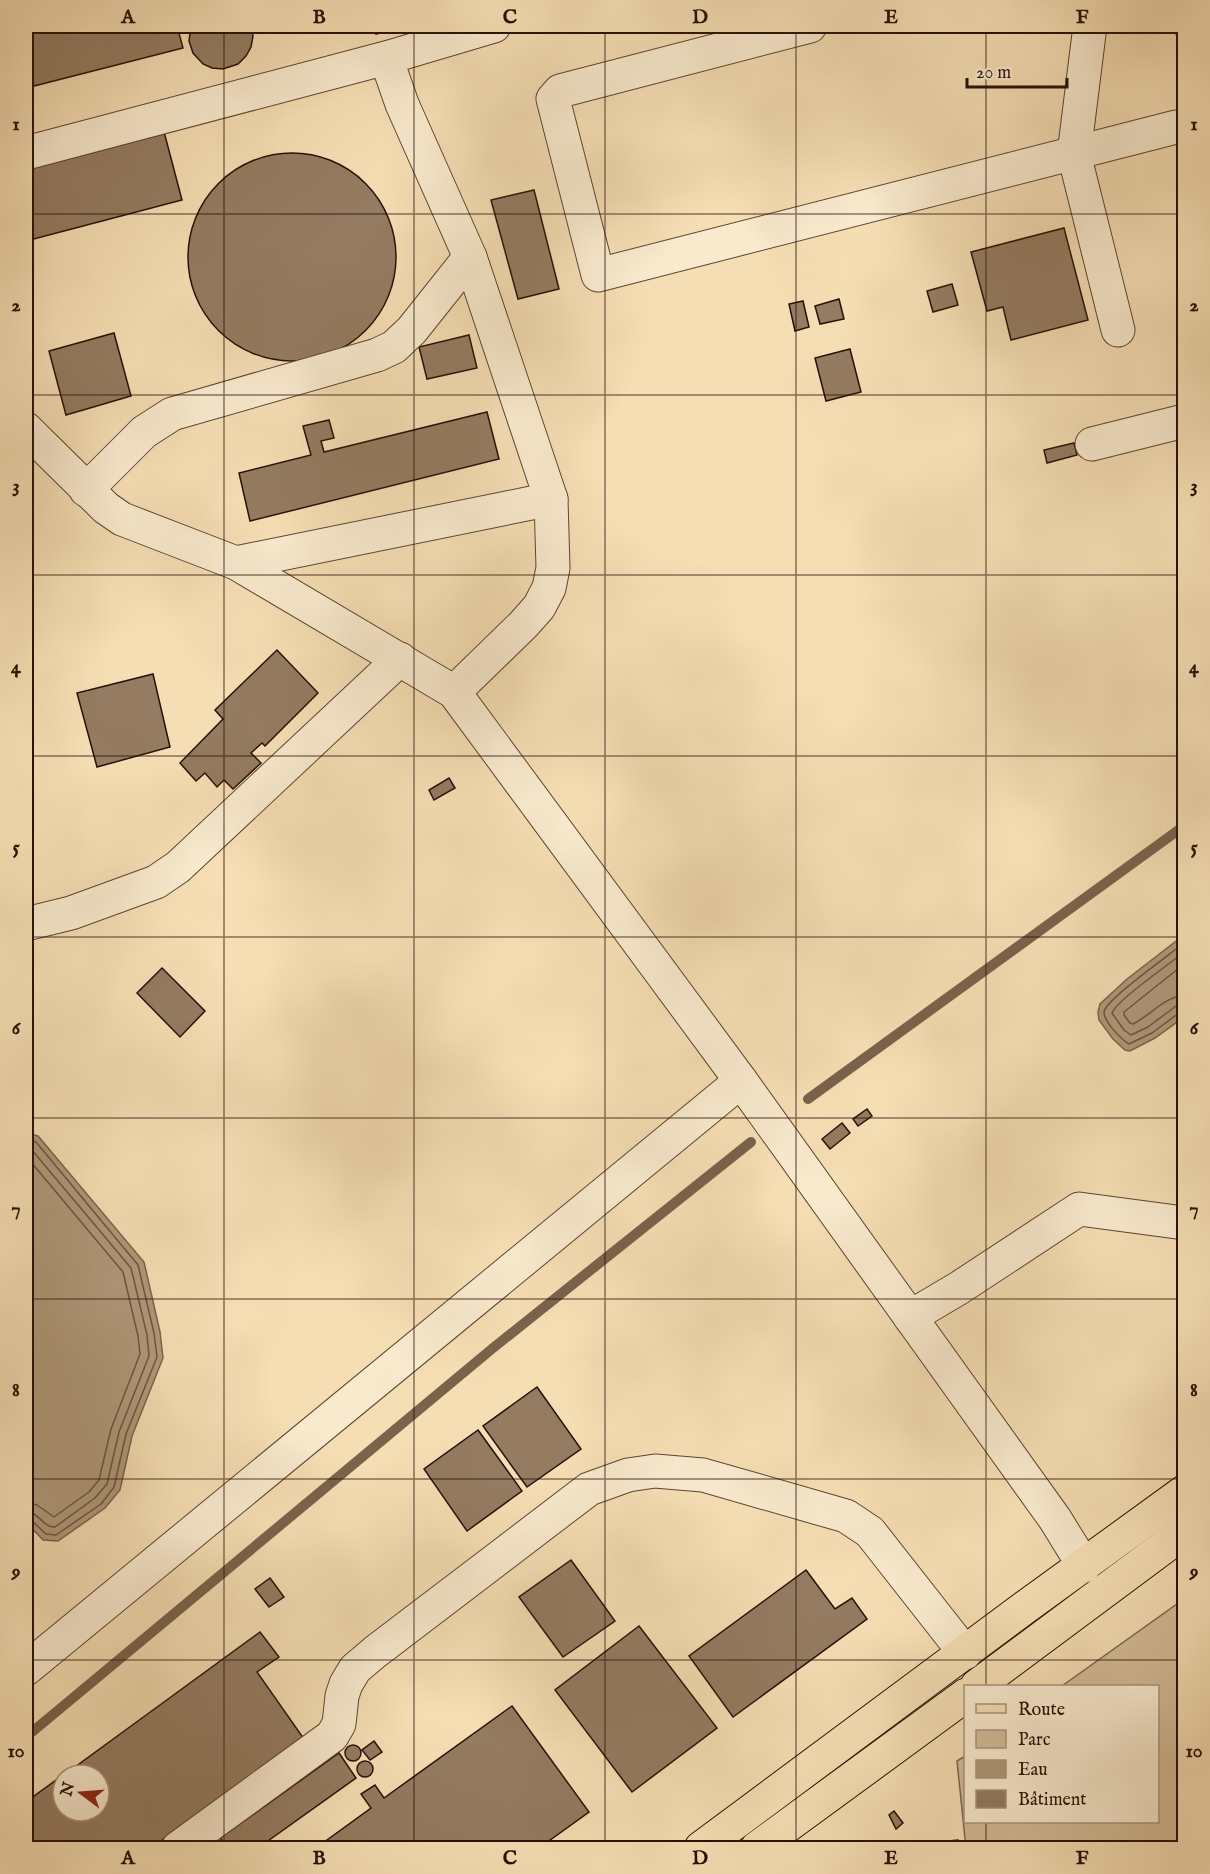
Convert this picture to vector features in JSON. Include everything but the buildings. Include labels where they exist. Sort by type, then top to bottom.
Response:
[{"type":"main road","points":[[701,1848],[1185,1492]]},
{"type":"main road","points":[[977,1685],[1185,1532]]},
{"type":"main road","points":[[757,1848],[964,1696]]},
{"type":"lane","points":[[26,153],[386,58],[494,26]]},
{"type":"lane","points":[[810,26],[560,91],[553,99],[598,275],[1176,128]]},
{"type":"lane","points":[[1090,26],[1074,154],[1118,330]]},
{"type":"lane","points":[[386,58],[402,104],[470,257],[551,500],[553,568],[549,588],[539,607],[524,625],[454,692]]},
{"type":"lane","points":[[86,490],[144,432],[172,414],[377,355],[394,347],[412,330],[470,257]]},
{"type":"lane","points":[[1092,444],[1185,421]]},
{"type":"lane","points":[[26,429],[105,508],[122,519],[236,563],[454,692],[741,1081],[1055,1520],[1084,1566]]},
{"type":"lane","points":[[236,563],[551,500]]},
{"type":"lane","points":[[26,924],[71,913],[156,882],[178,867],[400,659]]},
{"type":"lane","points":[[26,1669],[741,1081]]},
{"type":"lane","points":[[910,1317],[1080,1209],[1185,1223]]},
{"type":"lane","points":[[178,1848],[332,1736],[339,1724],[346,1683],[355,1669],[375,1652],[589,1489],[628,1475],[655,1471],[703,1474],[846,1516],[870,1532],[965,1653]]},
{"type":"green space","points":[[1184,1599],[1184,1848],[966,1848],[957,1761],[964,1757],[964,1823],[1159,1823],[1159,1685],[1063,1685]]},
{"type":"water","points":[[1184,935],[1184,1017],[1155,1038],[1130,1051],[1125,1050],[1113,1039],[1099,1020],[1100,1004],[1127,979]]},
{"type":"water","points":[[26,1133],[38,1136],[144,1262],[160,1332],[163,1358],[132,1436],[120,1490],[105,1508],[58,1541],[43,1540],[26,1522]]},
{"type":"waterway","points":[[808,1099],[1184,826]]},
{"type":"waterway","points":[[26,1737],[493,1348],[751,1142]]}]
